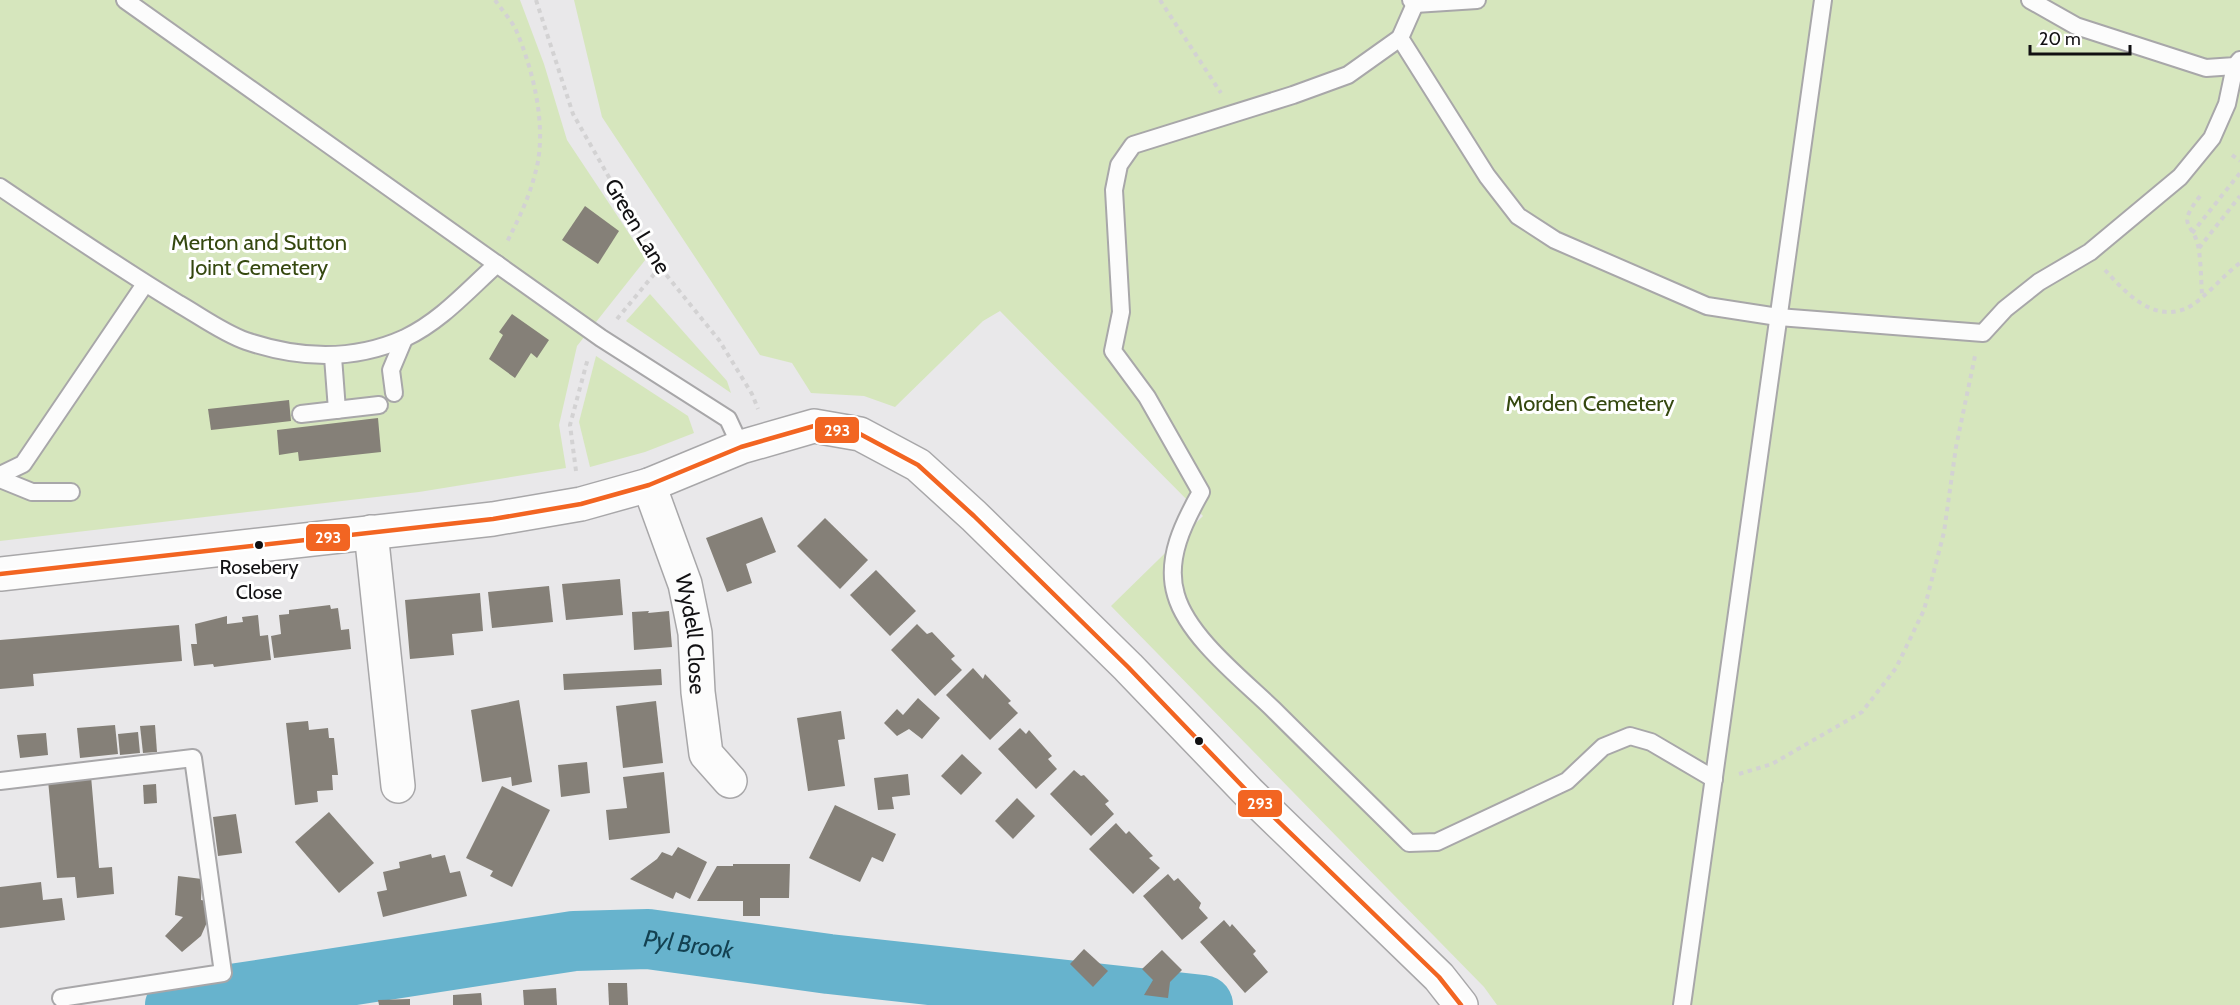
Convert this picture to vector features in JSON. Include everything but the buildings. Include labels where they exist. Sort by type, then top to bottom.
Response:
[{"type":"street","points":[[0,574],[493,519],[581,504],[649,485],[754,442],[814,426],[860,434],[918,465],[974,516],[1128,667],[1248,792],[1439,977],[1461,1005]]},
{"type":"street","name":"Wydell Close","points":[[649,485],[685,584],[695,633],[698,692],[706,754],[730,781]]},
{"type":"street","points":[[371,532],[398,786]]},
{"type":"lane","points":[[125,0],[601,338],[728,419],[754,442]]},
{"type":"lane","points":[[1476,0],[1413,2],[1400,38],[1348,75],[1133,145],[1119,165],[1114,190],[1121,312],[1113,351],[1147,397],[1202,492],[1179,531],[1174,567],[1175,594],[1188,621],[1226,663],[1409,843],[1437,842],[1567,780],[1603,747],[1630,736],[1651,742],[1714,779]]},
{"type":"lane","points":[[1682,1005],[1823,0]]},
{"type":"lane","points":[[1400,38],[1487,176],[1518,216],[1555,240],[1707,306],[1778,317],[1983,333],[2005,309],[2039,282],[2090,252],[2180,177],[2212,138],[2227,104],[2237,63],[2206,68],[2076,26],[2030,0]]},
{"type":"lane","points":[[0,187],[145,284],[245,341],[296,354],[333,357],[404,339],[442,315],[497,264]]},
{"type":"lane","points":[[0,477],[23,464],[145,284]]},
{"type":"lane","points":[[394,393],[391,370],[404,339]]},
{"type":"lane","points":[[333,357],[337,410]]},
{"type":"lane","points":[[301,414],[379,405]]},
{"type":"lane","points":[[0,477],[32,492],[71,492]]},
{"type":"lane","points":[[0,782],[193,758],[223,973],[61,998]]},
{"type":"path","points":[[496,0],[515,29],[537,104],[540,136],[536,172],[524,208],[497,264]]},
{"type":"path","name":"Green Lane","points":[[536,0],[573,114],[660,267],[719,340],[752,394],[754,442]]},
{"type":"path","points":[[1160,0],[1234,114]]},
{"type":"path","points":[[2226,163],[2236,150]]},
{"type":"path","points":[[2232,155],[2240,161]]},
{"type":"path","points":[[2192,233],[2240,173]]},
{"type":"path","points":[[2202,295],[2199,248],[2186,224],[2187,213],[2207,188]]},
{"type":"path","points":[[2199,248],[2240,196]]},
{"type":"path","points":[[2090,252],[2125,291],[2145,306],[2167,313],[2188,307],[2240,263]]},
{"type":"path","points":[[581,504],[570,425],[590,353],[660,267]]},
{"type":"path","points":[[1714,779],[1772,764],[1816,741],[1862,712],[1896,668],[1924,610],[1944,532],[1956,447],[1974,362],[1983,333]]},
{"type":"green space","name":"Merton and Sutton Joint Cemetery","points":[[0,0],[520,0],[544,64],[567,140],[646,259],[577,346],[559,425],[566,468],[419,492],[0,541]]},
{"type":"green space","name":"Morden Cemetery","points":[[574,0],[2240,0],[2240,1005],[1497,1005],[1484,987],[1111,606],[1203,516],[1000,311],[983,321],[895,407],[864,396],[811,393],[792,363],[760,355],[602,117]]},
{"type":"green space","points":[[650,294],[727,381],[731,393],[626,321]]},
{"type":"green space","points":[[596,356],[688,416],[694,433],[645,452],[590,467],[579,422]]},
{"type":"waterway","name":"Pyl Brook","points":[[175,1005],[232,994],[574,941],[648,939],[829,964],[1203,1005]]},
{"type":"transit line","name":"293","points":[[0,574],[493,519],[581,504],[649,485],[741,447],[814,426],[860,434],[918,465],[974,516],[1128,667],[1248,792],[1439,977],[1461,1005]]},
{"type":"place","name":"Rosebery Close","points":[[259,545]]}]
